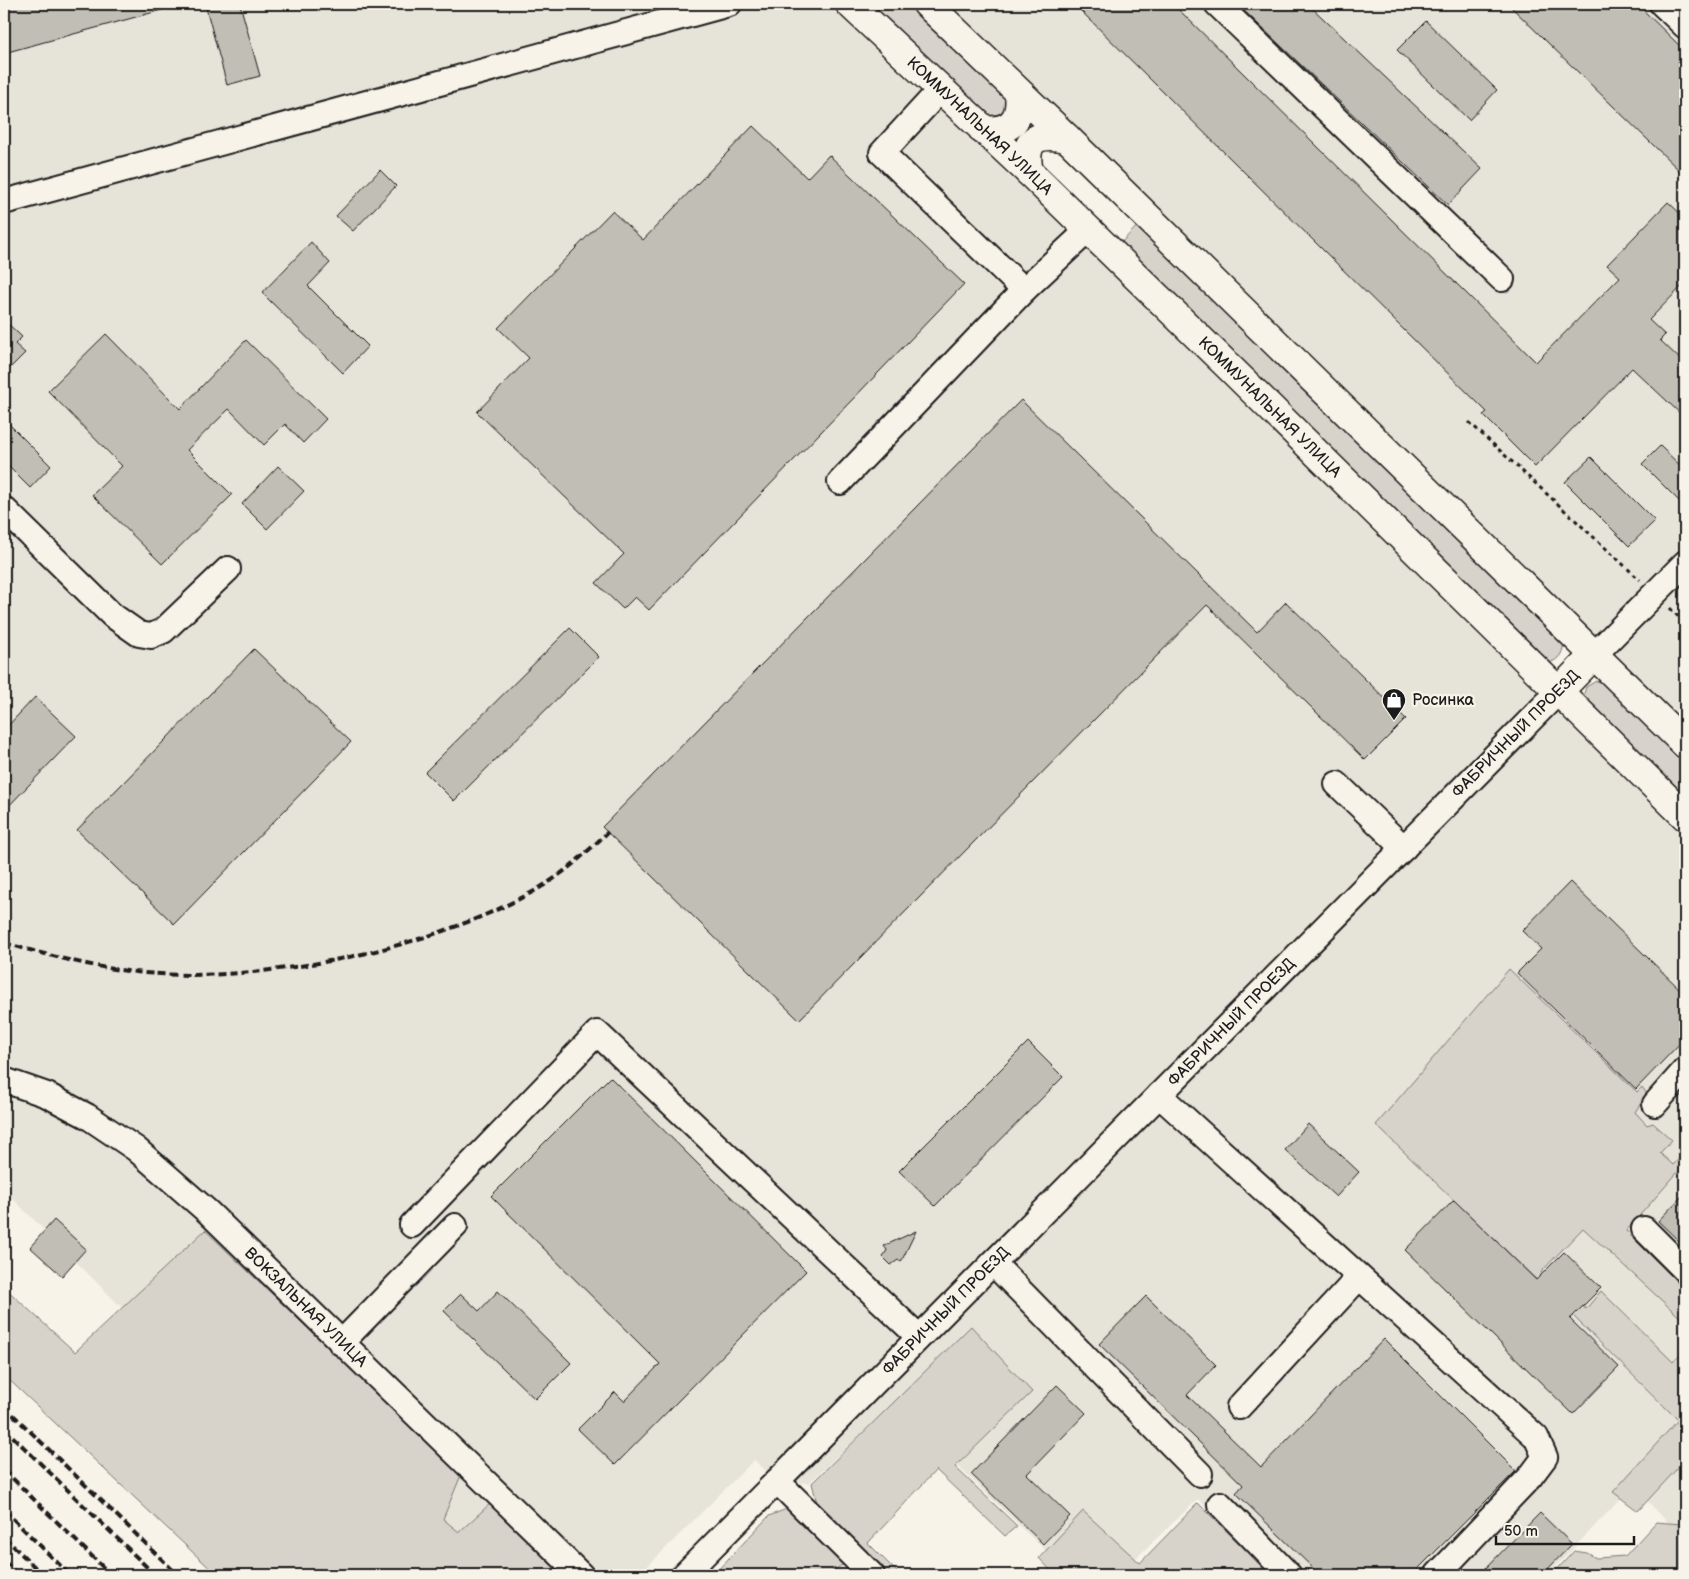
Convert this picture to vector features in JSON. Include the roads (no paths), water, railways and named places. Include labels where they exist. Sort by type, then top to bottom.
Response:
[{"type":"main road","name":"КОММУНАЛЬНАЯ УЛИЦА","points":[[850,4],[1088,230],[1685,816]]},
{"type":"main road","points":[[927,4],[1067,138],[1685,744]]},
{"type":"main road","points":[[984,130],[994,131],[1007,128],[1018,117],[1021,107],[1019,93]]},
{"type":"main road","points":[[1028,172],[1026,158],[1032,142],[1039,136],[1048,134],[1067,138]]},
{"type":"main road","name":"ФАБРИЧНЫЙ ПРОЕЗД","points":[[1559,691],[1594,655]]},
{"type":"street","points":[[4,202],[707,7],[730,4]]},
{"type":"street","points":[[1217,4],[1502,279]]},
{"type":"street","points":[[1662,4],[1685,26]]},
{"type":"street","points":[[940,90],[882,153],[1024,290]]},
{"type":"street","points":[[840,482],[1024,290],[1088,230]]},
{"type":"street","points":[[4,509],[112,615],[139,634],[152,636],[163,631],[228,568]]},
{"type":"street","name":"ФАБРИЧНЫЙ ПРОЕЗД","points":[[1594,655],[1685,563]]},
{"type":"street","name":"ФАБРИЧНЫЙ ПРОЕЗД","points":[[776,1482],[1559,691]]},
{"type":"street","points":[[1336,784],[1404,848]]},
{"type":"street","points":[[412,1225],[597,1033],[920,1337]]},
{"type":"street","points":[[1655,1104],[1685,1070]]},
{"type":"street","name":"ВОКЗАЛЬНАЯ УЛИЦА","points":[[4,1080],[47,1095],[87,1116],[136,1150],[208,1212],[581,1575]]},
{"type":"street","points":[[1159,1095],[1536,1437],[1545,1457],[1530,1477],[1437,1575]]},
{"type":"street","points":[[341,1343],[455,1226]]},
{"type":"street","points":[[1644,1229],[1685,1270]]},
{"type":"street","points":[[992,1264],[1200,1474]]},
{"type":"street","points":[[1239,1408],[1359,1277]]},
{"type":"street","points":[[684,1575],[776,1482],[872,1575]]},
{"type":"street","points":[[1220,1504],[1289,1575]]},
{"type":"railway","points":[[4,943],[69,960],[136,972],[184,975],[290,968],[399,945],[498,909],[541,887],[559,875],[608,832]]},
{"type":"railway","points":[[4,1406],[178,1575]]},
{"type":"railway","points":[[4,1428],[155,1575]]},
{"type":"railway","points":[[4,1470],[111,1575]]},
{"type":"railway","points":[[4,1510],[70,1575]]},
{"type":"railway","points":[[4,1537],[43,1575]]},
{"type":"railway","points":[[4,1561],[18,1575]]},
{"type":"place","name":"Росинка","points":[[1394,721]]}]
